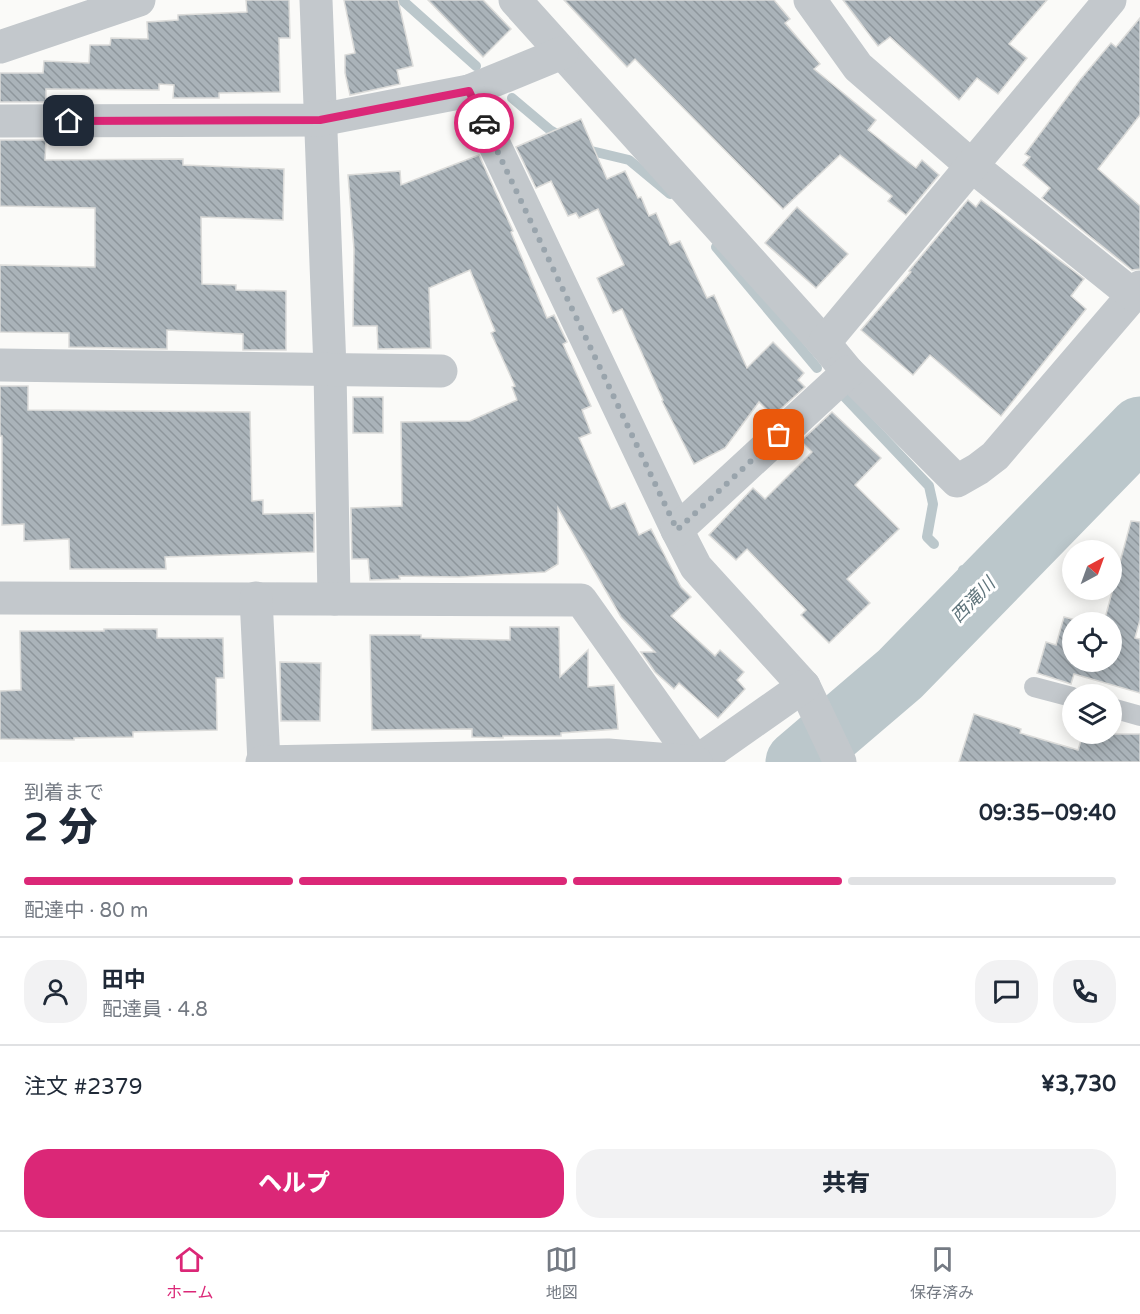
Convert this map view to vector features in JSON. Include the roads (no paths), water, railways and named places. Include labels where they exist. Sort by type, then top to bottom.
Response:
[{"type":"street","points":[[0,46],[139,0]]},
{"type":"street","points":[[316,0],[330,369],[334,599]]},
{"type":"street","points":[[514,0],[848,372],[957,481],[995,456],[1136,291],[972,166],[858,67],[810,0]]},
{"type":"street","points":[[824,343],[1110,0]]},
{"type":"street","points":[[0,121],[320,120],[469,91],[562,53]]},
{"type":"street","points":[[469,91],[696,567],[808,694],[840,762]]},
{"type":"street","points":[[0,365],[441,370]]},
{"type":"street","points":[[677,530],[848,372]]},
{"type":"street","points":[[0,598],[581,600],[696,762]]},
{"type":"street","points":[[256,598],[264,762],[608,755],[696,762],[808,694]]},
{"type":"lane","points":[[1034,687],[1062,694]]},
{"type":"lane","points":[[1122,711],[1140,716]]},
{"type":"waterway","points":[[402,0],[476,66]]},
{"type":"waterway","points":[[512,98],[550,130],[564,138]]},
{"type":"waterway","points":[[583,149],[629,160],[670,194]]},
{"type":"waterway","points":[[716,247],[817,368]]},
{"type":"waterway","points":[[841,393],[929,486],[933,504],[927,537],[934,544]]},
{"type":"waterway","name":"西滝川","points":[[797,762],[900,674],[1140,428]]},
{"type":"waterway","name":"西滝川","points":[[1135,433],[1140,439]]},
{"type":"waterway","points":[[963,570],[984,588]]}]
